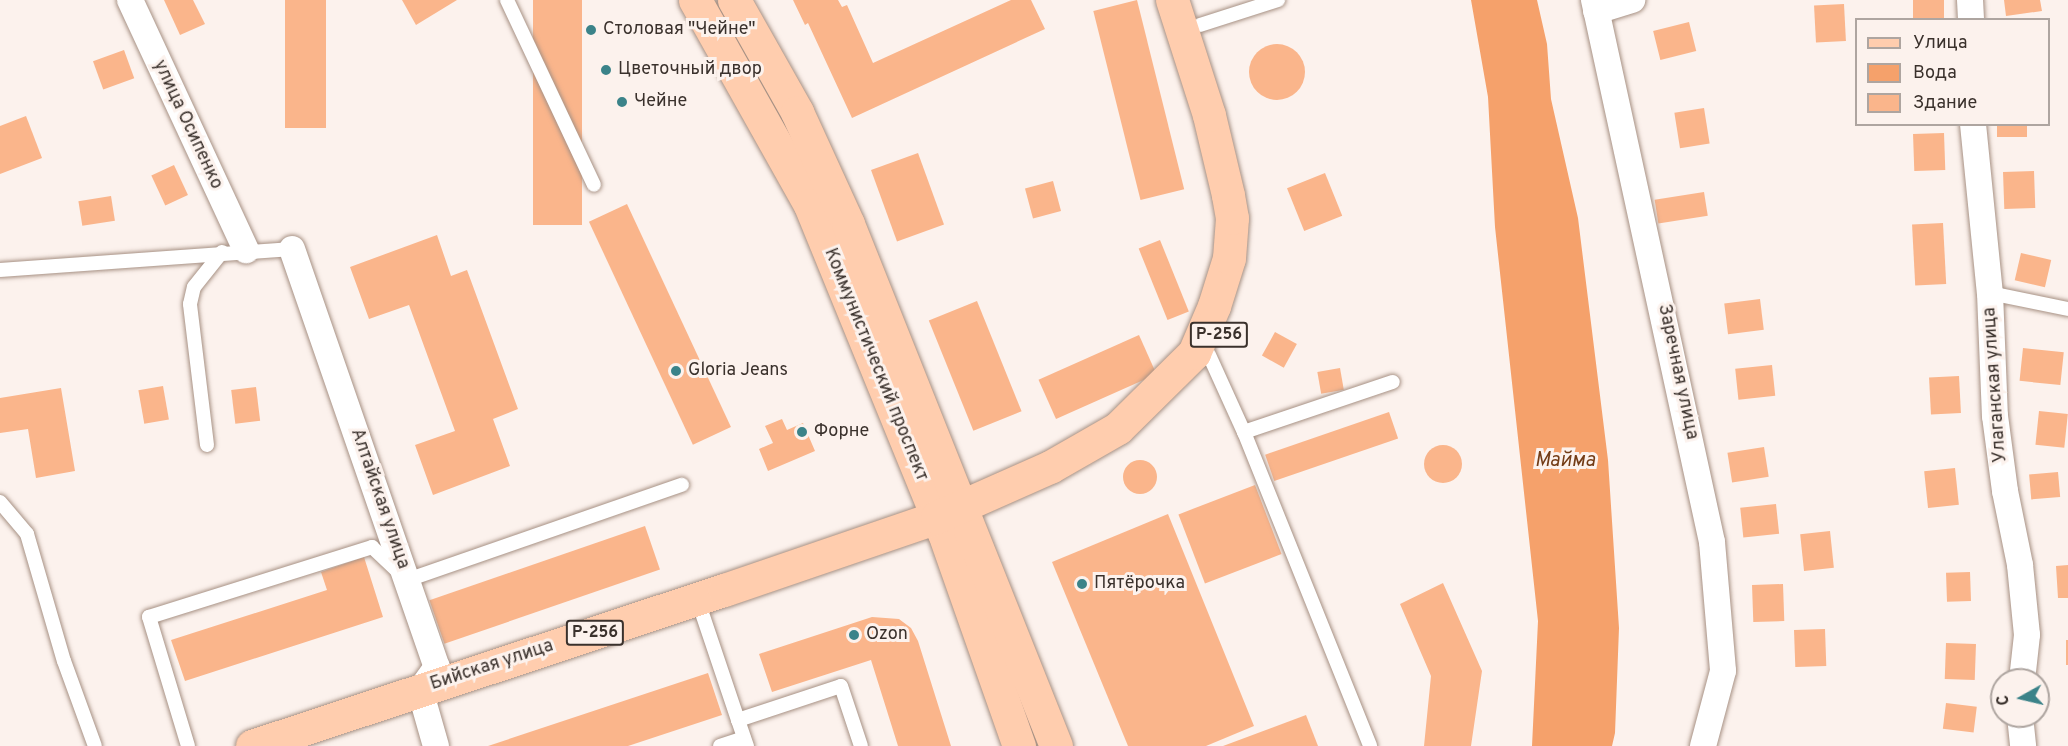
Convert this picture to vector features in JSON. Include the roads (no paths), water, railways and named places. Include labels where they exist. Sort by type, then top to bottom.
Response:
[{"type":"main road","name":"Коммунистический проспект","points":[[694,0],[810,205],[1056,746]]},
{"type":"main road","name":"Коммунистический проспект","points":[[734,0],[797,112],[849,224],[952,519],[1019,746]]},
{"type":"main road","name":"Р-256","points":[[952,519],[1118,428],[1194,353],[1206,327],[1229,258],[1232,218],[1209,115],[1172,0]]},
{"type":"main road","name":"Р-256","points":[[952,519],[1060,478],[1122,442],[1166,403],[1209,356],[1237,282],[1246,219],[1241,176],[1195,12]]},
{"type":"main road","name":"Бийская улица","points":[[252,746],[423,699],[703,616],[952,519]]},
{"type":"main road","name":"Бийская улица","points":[[313,746],[423,699],[700,598],[952,519]]},
{"type":"street","name":"улица Осипенко","points":[[130,0],[234,251]]},
{"type":"street","points":[[1595,5],[1632,0]]},
{"type":"street","points":[[1970,0],[1971,18]]},
{"type":"street","name":"Заречная улица","points":[[1595,5],[1664,308],[1712,542],[1723,671],[1703,746]]},
{"type":"street","name":"Улаганская улица","points":[[1974,126],[1990,293],[1995,416],[2005,491],[2020,565],[2027,635],[2023,668]]},
{"type":"street","name":"Алтайская улица","points":[[292,249],[437,667],[423,699]]},
{"type":"street","points":[[423,699],[436,746]]},
{"type":"street","points":[[2021,728],[2023,746]]},
{"type":"lane","points":[[507,0],[594,185]]},
{"type":"lane","points":[[1195,12],[1278,0]]},
{"type":"lane","points":[[0,270],[234,251],[292,249]]},
{"type":"lane","points":[[207,445],[190,304],[194,287],[234,251]]},
{"type":"lane","points":[[1990,293],[2068,309]]},
{"type":"lane","points":[[1209,356],[1244,432],[1370,746]]},
{"type":"lane","points":[[1244,432],[1393,382]]},
{"type":"lane","points":[[188,746],[149,617],[372,547],[407,580],[682,485]]},
{"type":"lane","points":[[0,502],[27,534],[64,661],[95,746]]},
{"type":"lane","points":[[703,616],[746,742],[720,746]]},
{"type":"lane","points":[[738,720],[841,686],[861,746]]},
{"type":"water","name":"Майма","points":[[1471,0],[1537,0],[1547,44],[1551,99],[1578,218],[1608,460],[1619,628],[1615,733],[1612,746],[1532,746],[1538,621],[1495,227],[1488,97]]},
{"type":"place","name":"Столовая \"Чейне\"","points":[[591,30]]},
{"type":"place","name":"Цветочный двор","points":[[606,70]]},
{"type":"place","name":"Чейне","points":[[622,102]]},
{"type":"place","name":"Gloria Jeans","points":[[676,371]]},
{"type":"place","name":"Форне","points":[[802,432]]},
{"type":"place","name":"Пятёрочка","points":[[1082,584]]},
{"type":"place","name":"Ozon","points":[[854,635]]}]
